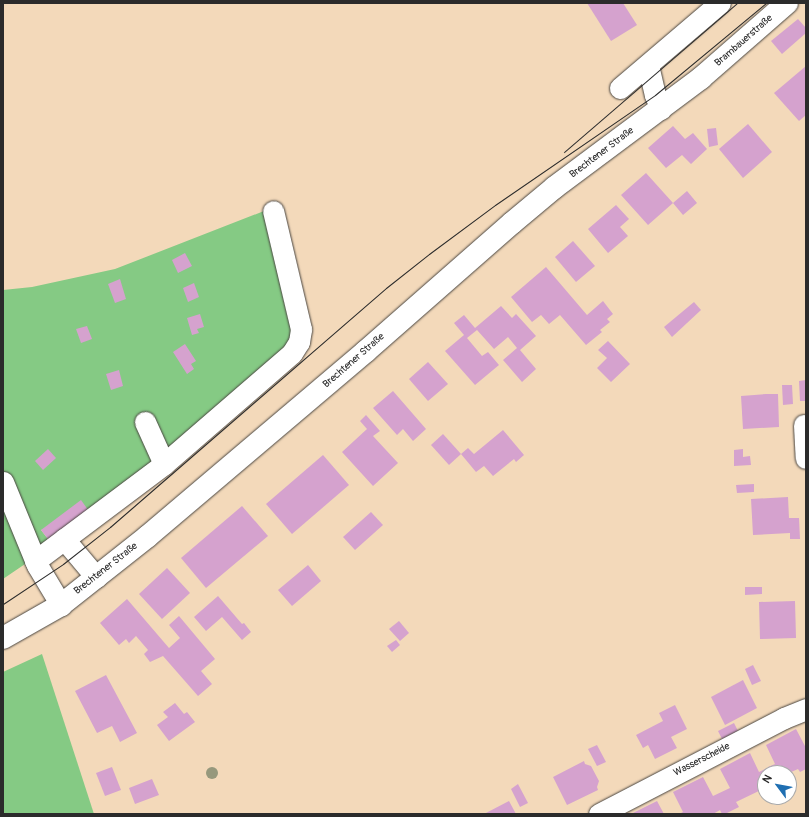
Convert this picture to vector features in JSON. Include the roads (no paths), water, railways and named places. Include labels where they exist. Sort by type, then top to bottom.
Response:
[{"type":"main road","name":"Brambauerstraße","points":[[701,78],[787,3]]},
{"type":"main road","name":"Brechtener Straße","points":[[3,638],[61,605],[148,536],[365,352],[512,223],[555,188],[701,78]]},
{"type":"street","points":[[620,88],[720,3]]},
{"type":"street","points":[[648,65],[655,96],[661,109]]},
{"type":"street","points":[[35,561],[164,464],[292,353],[299,342],[301,328],[273,211]]},
{"type":"street","points":[[145,422],[164,464]]},
{"type":"street","points":[[804,425],[806,458]]},
{"type":"street","points":[[3,482],[35,561],[61,605]]},
{"type":"street","points":[[64,539],[96,577]]},
{"type":"street","name":"Wasserscheide","points":[[598,814],[784,718],[806,709]]},
{"type":"tram line","points":[[564,152],[737,3]]},
{"type":"tram line","points":[[3,604],[63,564],[110,527],[386,288],[429,254],[495,205],[655,95],[766,3]]}]
